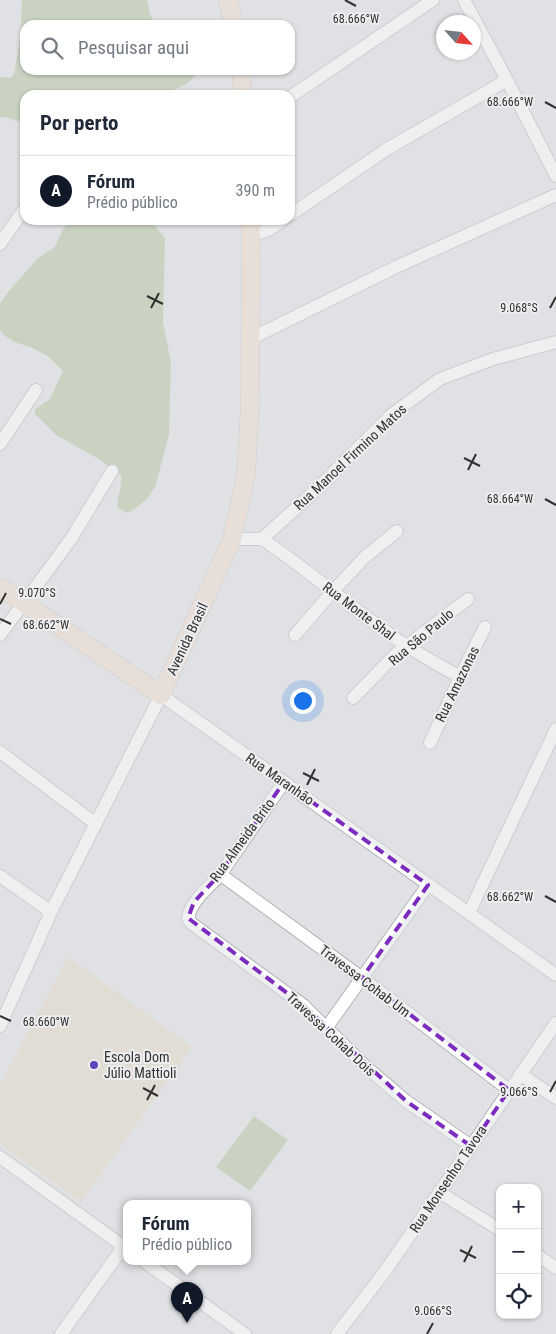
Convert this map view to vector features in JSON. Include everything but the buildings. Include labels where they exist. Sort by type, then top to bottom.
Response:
[{"type":"street","points":[[227,0],[233,20]]},
{"type":"street","points":[[295,94],[433,0]]},
{"type":"street","points":[[464,0],[556,176]]},
{"type":"street","points":[[241,75],[243,90]]},
{"type":"street","points":[[295,212],[388,148],[507,80]]},
{"type":"street","points":[[250,339],[390,270],[556,195]]},
{"type":"street","points":[[0,244],[20,215]]},
{"type":"street","points":[[250,228],[270,229],[276,225]]},
{"type":"street","name":"Avenida Brasil","points":[[0,1026],[5,1004],[161,695],[232,539],[246,475],[250,405],[250,228]]},
{"type":"street","name":"Rua Manoel Firmino Matos","points":[[262,540],[318,488],[391,415],[440,378],[493,359],[556,342]]},
{"type":"street","points":[[0,444],[36,390]]},
{"type":"street","points":[[0,635],[71,539],[112,470]]},
{"type":"street","points":[[295,635],[364,557],[397,531]]},
{"type":"street","points":[[232,539],[262,540]]},
{"type":"street","name":"Rua Monte Shal","points":[[262,540],[291,558],[332,592],[406,646],[460,677]]},
{"type":"street","name":"Rua Maranhão","points":[[0,587],[161,695],[556,975]]},
{"type":"street","name":"Rua São Paulo","points":[[353,698],[406,646],[468,599]]},
{"type":"street","name":"Rua Amazonas","points":[[430,743],[486,626]]},
{"type":"street","points":[[470,913],[556,729]]},
{"type":"street","points":[[0,752],[96,824]]},
{"type":"street","name":"Rua Almeida Brito","points":[[191,922],[188,918],[189,909],[220,874],[284,782]]},
{"type":"street","name":"Travessa Cohab Um","points":[[220,874],[362,978],[509,1090]]},
{"type":"street","points":[[0,876],[51,912]]},
{"type":"street","points":[[327,1027],[428,885]]},
{"type":"street","name":"Travessa Cohab Dois","points":[[191,922],[303,1004],[365,1066],[406,1101],[470,1146]]},
{"type":"street","name":"Rua Monsenhor Tavora","points":[[336,1334],[386,1270],[556,1023]]},
{"type":"street","points":[[520,1074],[556,1098]]},
{"type":"street","points":[[0,1157],[123,1247]]},
{"type":"street","points":[[439,1192],[498,1229]]},
{"type":"street","points":[[61,1334],[123,1251]]},
{"type":"street","points":[[541,1258],[556,1268]]},
{"type":"street","points":[[149,1265],[245,1334]]},
{"type":"highlighted area","points":[[284,782],[428,885],[362,978],[509,1090],[471,1146],[406,1101],[303,1005],[188,918],[194,902],[220,874]]},
{"type":"shaded area","name":"Escola Dom Júlio Mattioli","points":[[68,957],[192,1047],[81,1202],[0,1144],[0,1084]]},
{"type":"green space","points":[[22,0],[147,0],[153,20],[21,20]]},
{"type":"green space","points":[[20,38],[20,75],[196,75],[189,82],[171,90],[20,90],[20,122],[0,117],[0,77],[10,78],[14,75]]},
{"type":"green space","points":[[67,225],[154,225],[165,238],[163,322],[171,363],[169,435],[155,487],[147,499],[127,513],[118,508],[121,475],[97,458],[56,435],[35,414],[35,409],[50,399],[63,371],[48,356],[14,342],[0,330],[0,304],[38,258],[55,247]]},
{"type":"green space","points":[[254,1116],[288,1140],[250,1191],[216,1167]]},
{"type":"place","name":"Escola Dom Júlio Mattioli","points":[[94,1065]]},
{"type":"place","name":"Fórum","points":[[187,1323]]}]
